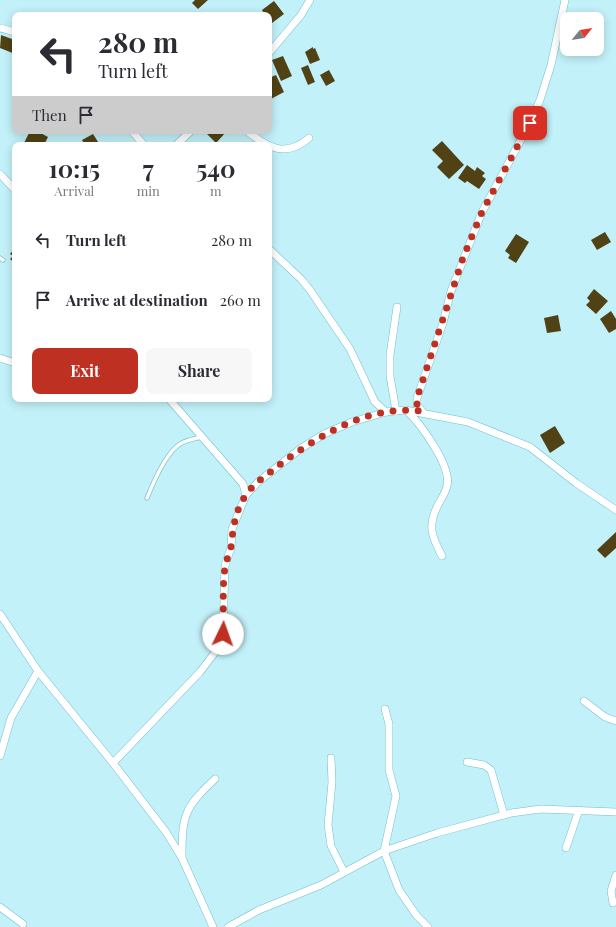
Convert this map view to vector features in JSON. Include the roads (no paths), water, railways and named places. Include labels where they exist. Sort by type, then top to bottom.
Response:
[{"type":"street","points":[[272,49],[301,15],[310,0]]},
{"type":"street","points":[[422,411],[417,405],[417,398],[443,322],[451,291],[482,212],[530,123],[540,100],[551,65],[565,0]]},
{"type":"street","points":[[0,28],[12,31]]},
{"type":"street","points":[[135,134],[141,142]]},
{"type":"street","points":[[179,142],[188,134]]},
{"type":"street","points":[[251,134],[265,142]]},
{"type":"street","points":[[272,146],[283,150],[294,149],[309,138]]},
{"type":"street","points":[[0,174],[12,187]]},
{"type":"street","points":[[272,252],[301,279],[310,290],[350,349],[375,402],[386,412]]},
{"type":"street","points":[[396,411],[390,376],[390,355],[397,307]]},
{"type":"street","points":[[0,358],[12,362]]},
{"type":"street","points":[[172,402],[242,484],[246,495]]},
{"type":"street","points":[[406,410],[421,427],[442,460],[448,474],[447,486],[432,518],[432,538],[442,556]]},
{"type":"street","points":[[113,763],[200,672],[216,651],[223,634],[225,565],[231,548],[232,528],[246,495],[258,482],[300,449],[324,434],[352,422],[386,412],[406,410],[422,411],[468,422],[530,447],[576,483],[616,510]]},
{"type":"street","points":[[0,614],[38,671],[113,763],[166,832],[182,858],[213,927]]},
{"type":"street","points":[[0,756],[11,718],[38,671]]},
{"type":"street","points":[[584,701],[605,717],[616,721]]},
{"type":"street","points":[[385,709],[389,724],[389,770],[396,796],[384,851],[399,890],[417,916],[428,927]]},
{"type":"street","points":[[331,758],[332,782],[328,825],[331,846],[344,872]]},
{"type":"street","points":[[467,762],[484,765],[491,770],[504,815]]},
{"type":"street","points":[[182,858],[185,815],[195,797],[215,779]]},
{"type":"street","points":[[228,927],[259,910],[321,885],[384,851],[437,833],[504,815],[541,809],[616,812]]},
{"type":"street","points":[[566,848],[579,810]]},
{"type":"street","points":[[613,903],[611,891],[616,875]]},
{"type":"street","points":[[0,907],[23,924]]},
{"type":"lane","points":[[147,498],[157,476],[175,448],[184,442],[202,436]]}]
